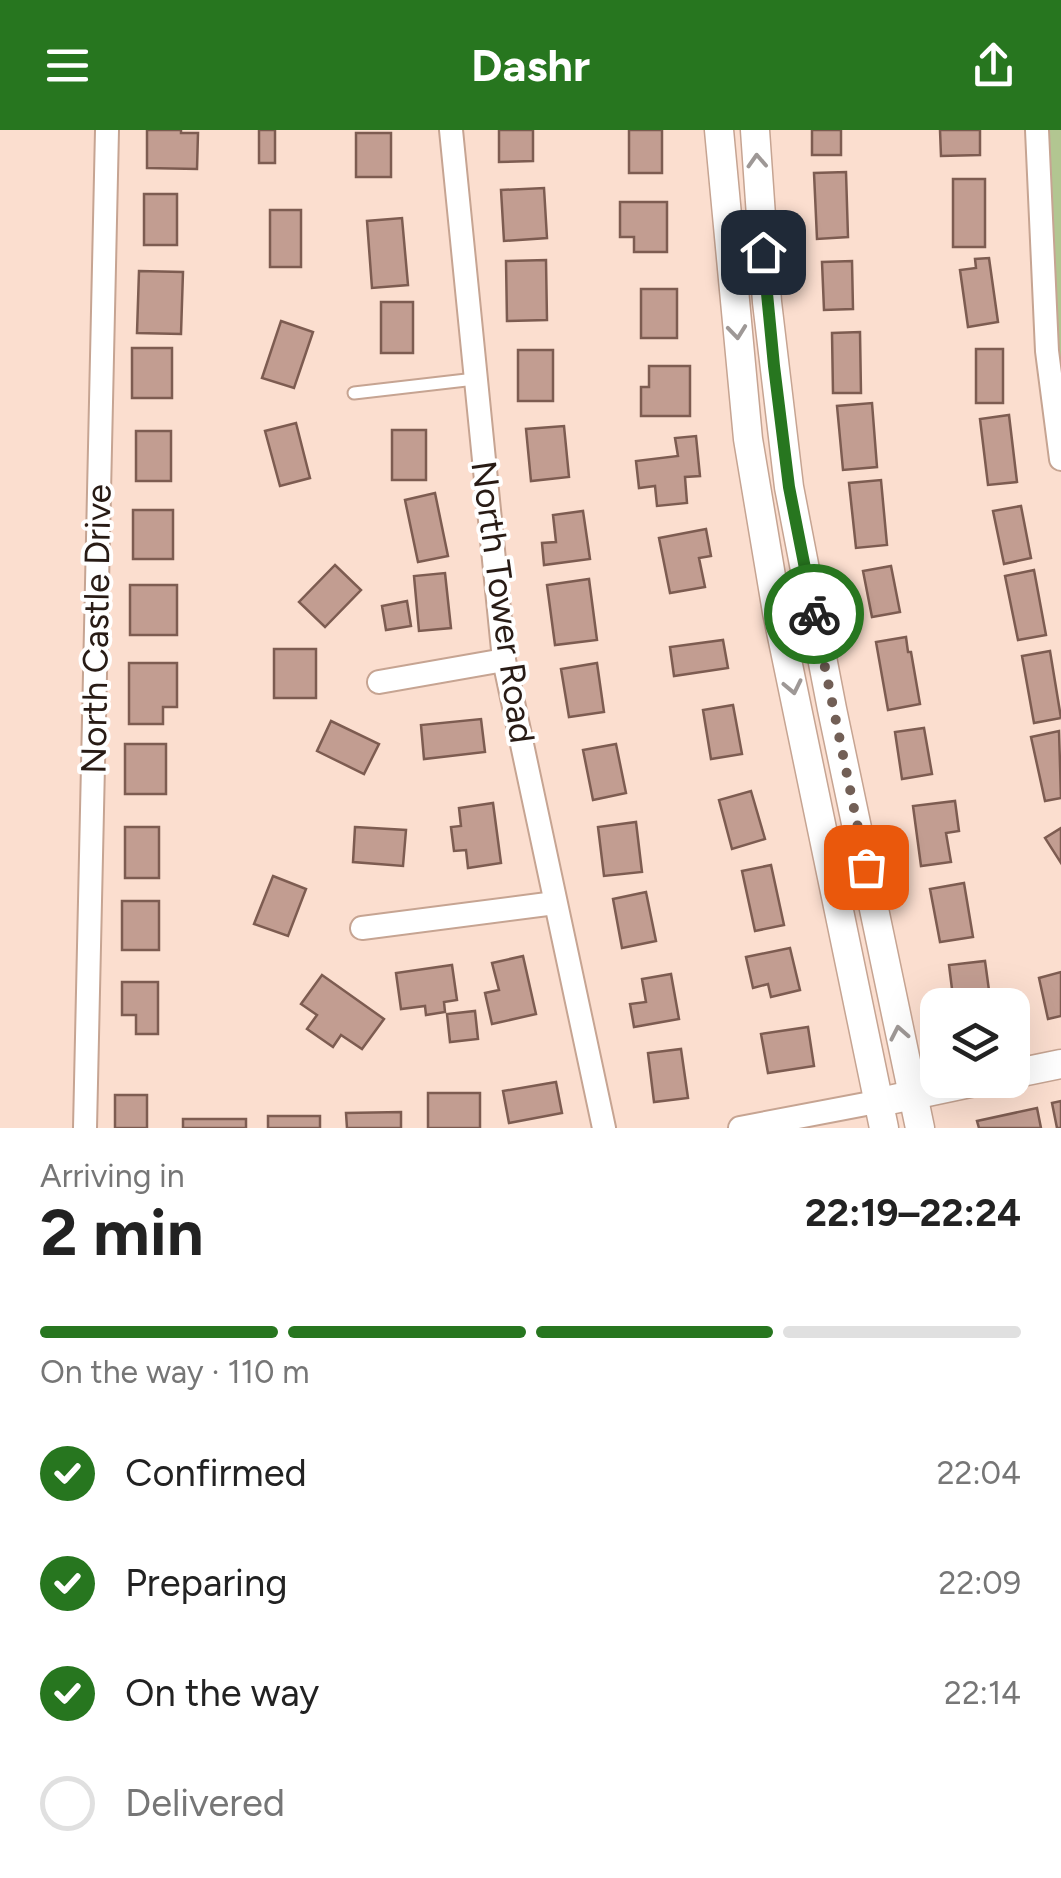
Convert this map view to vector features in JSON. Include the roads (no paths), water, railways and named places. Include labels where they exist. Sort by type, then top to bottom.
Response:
[{"type":"street","name":"North Castle Drive","points":[[86,1128],[108,130]]},
{"type":"street","name":"North Tower Road","points":[[450,130],[504,660],[604,1128]]},
{"type":"street","points":[[719,130],[748,440],[778,612],[892,1106],[920,1128]]},
{"type":"street","points":[[755,130],[765,282],[789,487],[832,709],[892,1106]]},
{"type":"street","points":[[1037,130],[1047,351],[1061,459]]},
{"type":"street","points":[[732,285],[765,282]]},
{"type":"street","points":[[380,682],[504,660]]},
{"type":"street","points":[[362,928],[555,903]]},
{"type":"street","points":[[1030,1070],[1061,1064]]},
{"type":"street","points":[[740,1128],[892,1106],[920,1098]]},
{"type":"lane","points":[[354,394],[476,379]]}]
